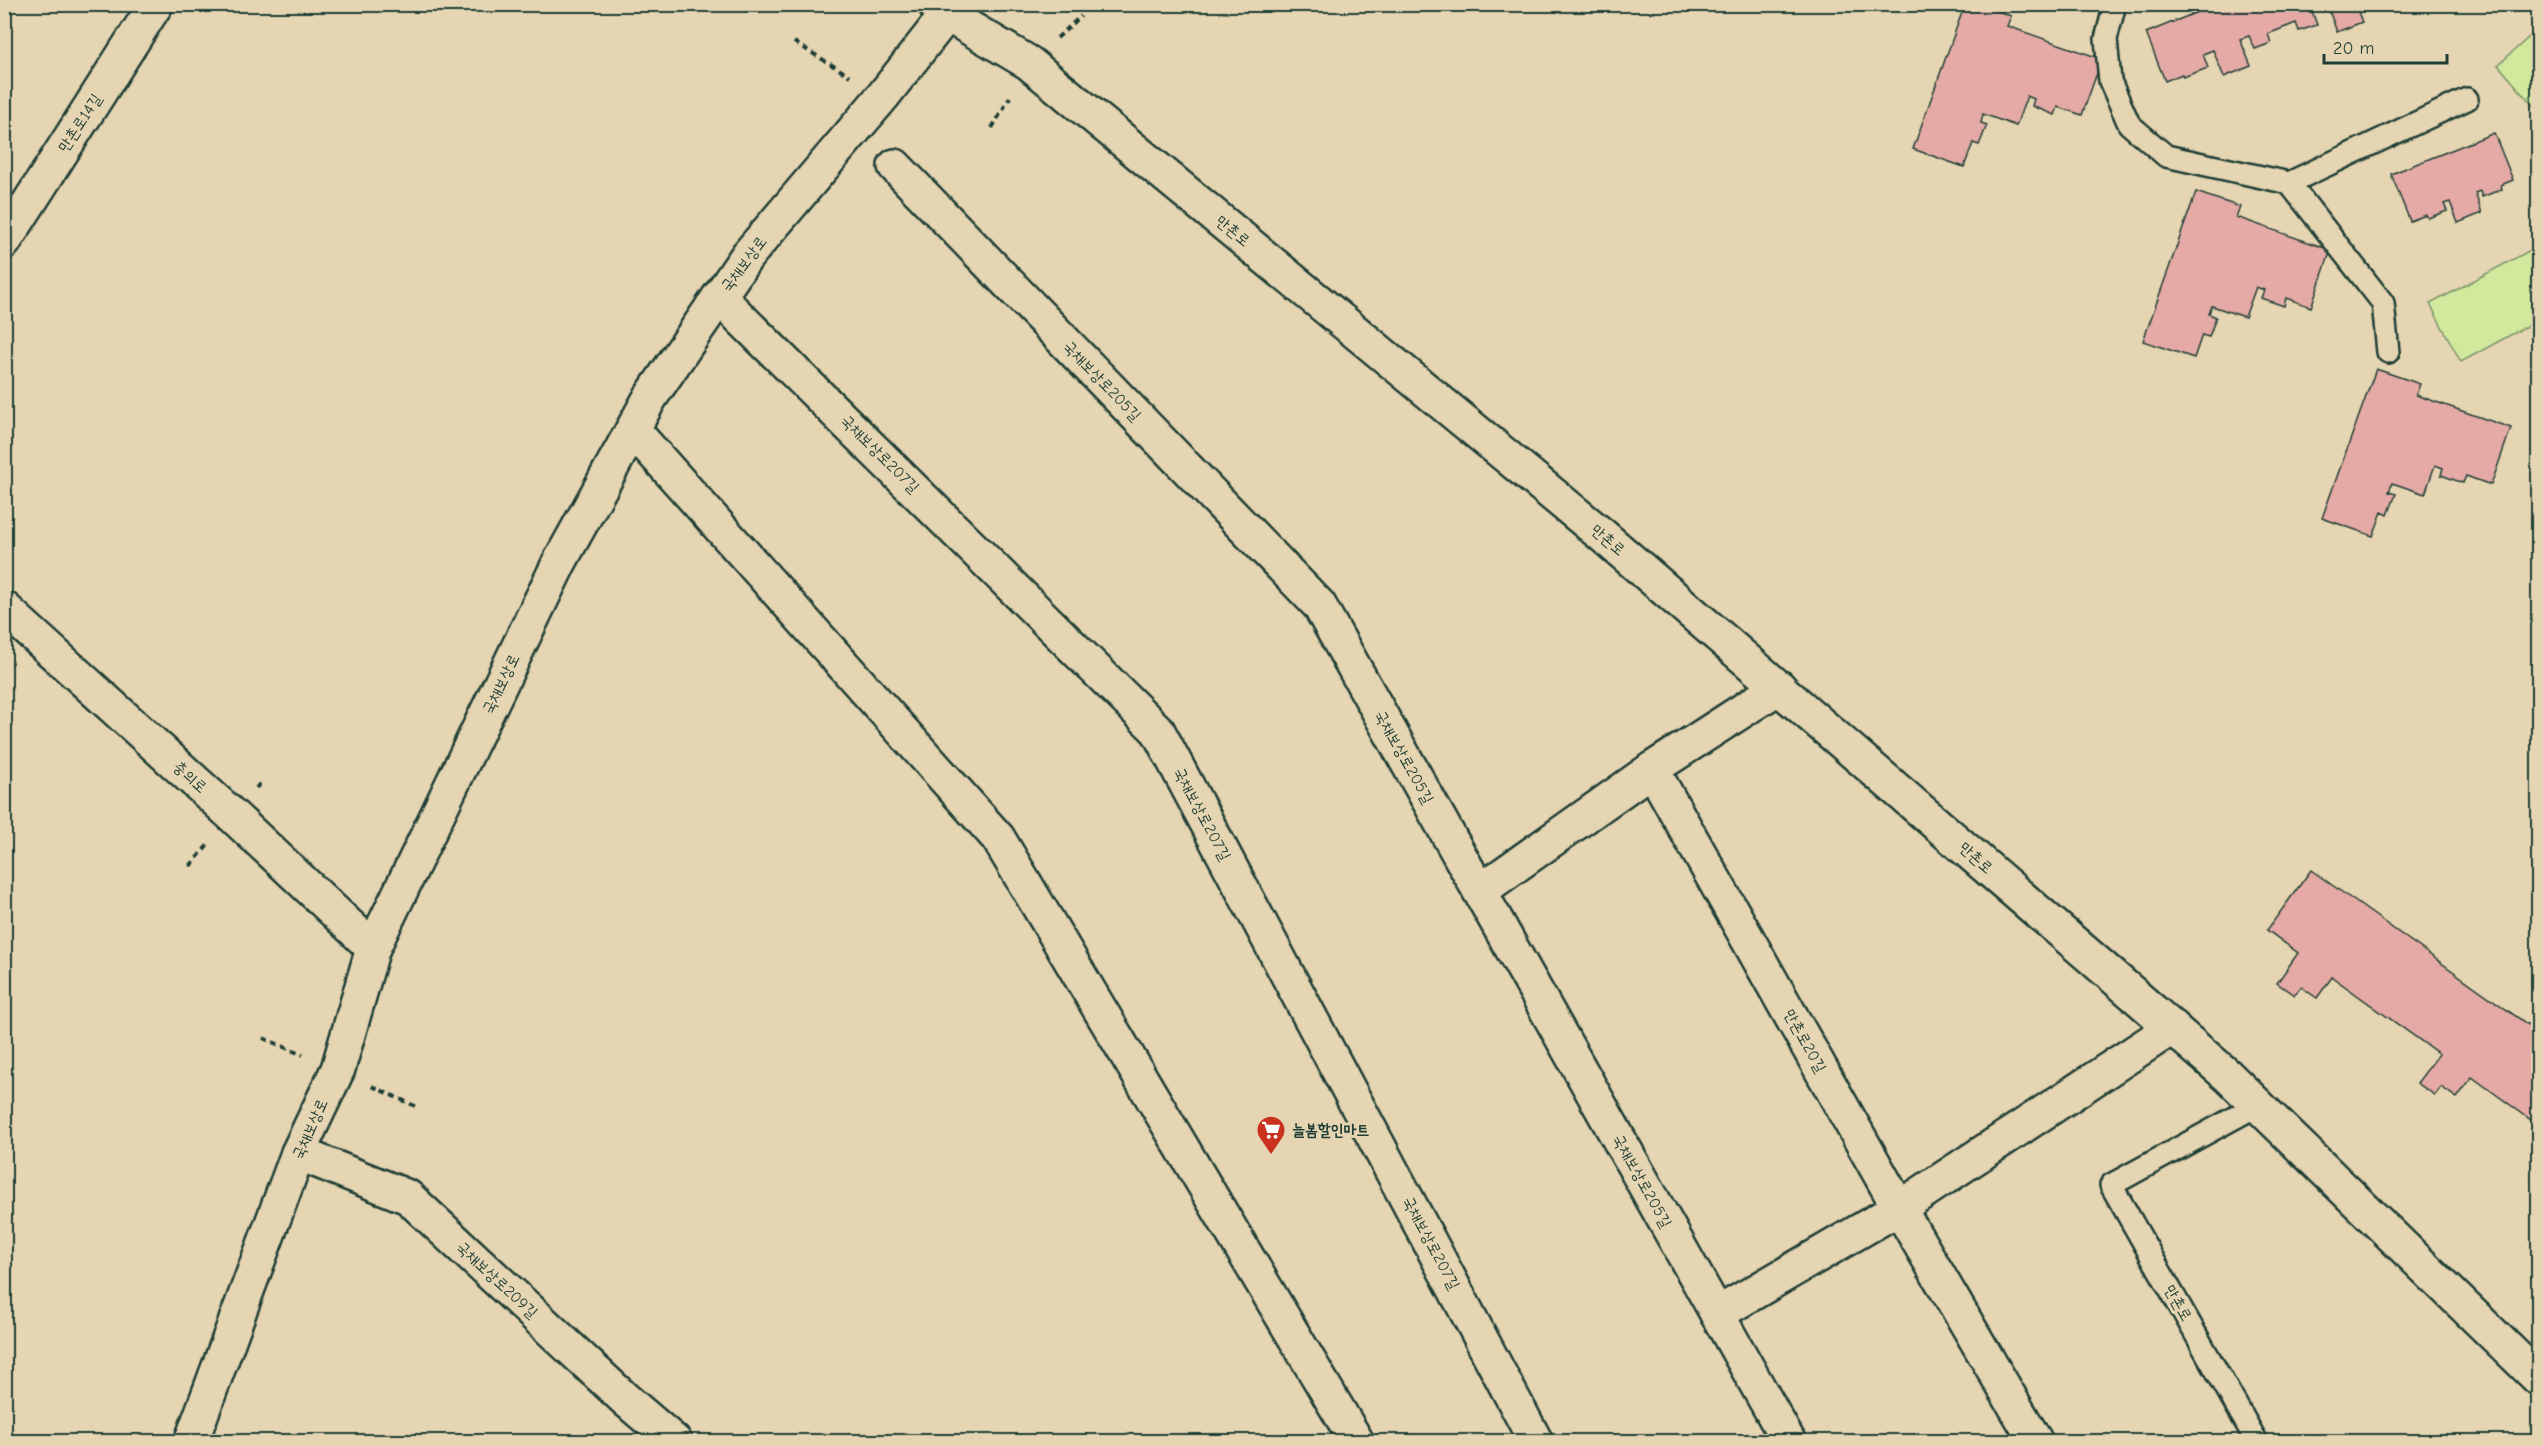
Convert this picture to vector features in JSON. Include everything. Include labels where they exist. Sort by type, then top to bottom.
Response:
[{"type":"street","name":"만촌로14길","points":[[4,242],[156,4]]},
{"type":"street","name":"국채보상로","points":[[190,1442],[298,1153],[338,1069],[373,948],[559,563],[650,398],[747,256],[883,96],[945,8]]},
{"type":"street","name":"만촌로","points":[[945,8],[1029,63],[1593,527],[2173,1027],[2258,1105],[2538,1378]]},
{"type":"street","name":"국채보상로205길","points":[[895,166],[1319,605],[1789,1442]]},
{"type":"street","name":"국채보상로207길","points":[[719,297],[1158,730],[1536,1442]]},
{"type":"street","points":[[633,430],[998,838],[1357,1442]]},
{"type":"street","name":"충의로","points":[[4,608],[233,816],[373,948]]},
{"type":"street","points":[[1480,891],[1652,769],[1779,687]]},
{"type":"street","name":"만촌로20길","points":[[1652,769],[1899,1208],[2036,1442]]},
{"type":"street","points":[[1717,1314],[1899,1208],[2173,1027]]},
{"type":"street","name":"국채보상로209길","points":[[298,1153],[408,1197],[626,1400],[675,1442]]},
{"type":"lane","points":[[2115,4],[2106,39],[2110,81],[2129,124],[2166,156],[2289,183],[2467,99]]},
{"type":"lane","points":[[2289,183],[2383,303],[2388,352]]},
{"type":"lane","name":"만촌로","points":[[2257,1442],[2111,1185],[2258,1105]]},
{"type":"green space","points":[[2538,29],[2538,111],[2498,65]]},
{"type":"green space","points":[[2538,246],[2538,320],[2461,362],[2430,304]]},
{"type":"building","points":[[1965,4],[1980,4],[2011,16],[2007,26],[2102,59],[2082,115],[2058,107],[2055,115],[2032,106],[2034,99],[2027,96],[2016,126],[1983,114],[1981,123],[1987,125],[1979,145],[1973,143],[1964,167],[1913,149]]},
{"type":"building","points":[[2217,4],[2355,4],[2362,22],[2337,32],[2327,5],[2312,11],[2317,25],[2299,31],[2296,23],[2268,34],[2271,43],[2255,49],[2249,36],[2240,39],[2251,66],[2224,77],[2213,50],[2203,54],[2208,68],[2165,81],[2146,33]]},
{"type":"building","points":[[2494,133],[2513,180],[2501,185],[2502,189],[2482,197],[2480,191],[2475,193],[2482,213],[2458,223],[2450,202],[2444,204],[2447,211],[2428,218],[2426,215],[2410,221],[2391,174]]},
{"type":"building","points":[[2196,192],[2240,207],[2236,217],[2331,250],[2311,307],[2286,298],[2284,306],[2261,298],[2264,290],[2256,287],[2245,317],[2212,306],[2209,314],[2216,317],[2209,337],[2202,335],[2194,358],[2143,341]]},
{"type":"building","points":[[2376,369],[2420,384],[2416,395],[2511,428],[2491,485],[2466,476],[2463,483],[2441,475],[2443,468],[2435,465],[2425,494],[2392,483],[2389,492],[2396,494],[2388,515],[2382,512],[2373,536],[2322,518]]},
{"type":"building","points":[[2311,870],[2538,1032],[2538,1125],[2472,1077],[2457,1098],[2441,1087],[2435,1095],[2417,1083],[2439,1054],[2332,977],[2317,998],[2301,987],[2294,995],[2277,983],[2298,953],[2267,930]]},
{"type":"place","name":"늘봄할인마트","points":[[1271,1156]]}]
